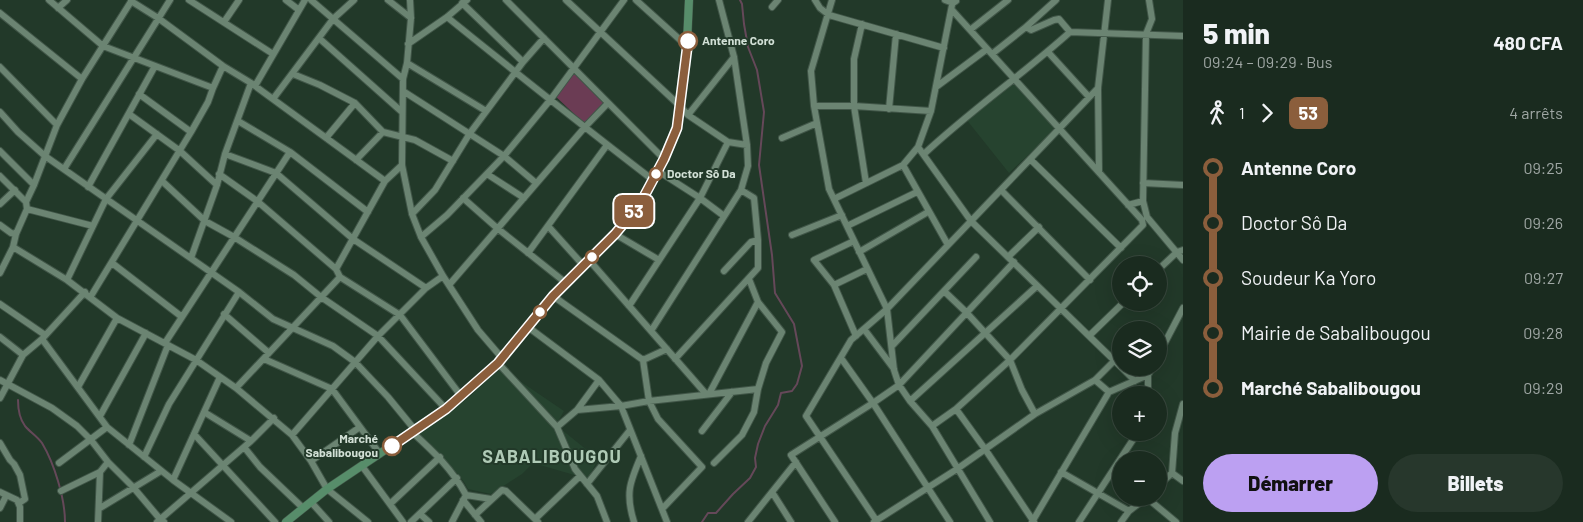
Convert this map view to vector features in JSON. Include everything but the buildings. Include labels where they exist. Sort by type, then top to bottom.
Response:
[{"type":"main road","points":[[286,522],[327,489],[446,409],[500,361],[553,296],[615,234],[640,204],[664,159],[677,128],[688,47],[689,0]]},
{"type":"street","points":[[49,0],[103,46],[213,88]]},
{"type":"street","points":[[58,8],[67,0]]},
{"type":"street","points":[[0,272],[13,247],[26,206],[57,125],[82,79],[132,0],[223,66],[253,84],[385,181]]},
{"type":"street","points":[[64,169],[170,0]]},
{"type":"street","points":[[190,0],[273,54]]},
{"type":"street","points":[[224,22],[239,0]]},
{"type":"street","points":[[286,0],[299,10]]},
{"type":"street","points":[[192,258],[225,154],[253,84],[305,0]]},
{"type":"street","points":[[311,0],[403,79]]},
{"type":"street","points":[[273,99],[320,39],[333,19],[354,0]]},
{"type":"street","points":[[388,0],[411,18]]},
{"type":"street","points":[[410,0],[411,18],[403,79],[402,165],[412,214],[421,238],[443,276],[500,361],[557,427],[575,469],[597,496],[607,522]]},
{"type":"street","points":[[506,0],[664,159]]},
{"type":"street","points":[[566,0],[688,115],[728,142],[747,144]]},
{"type":"street","points":[[421,238],[447,215],[504,156],[551,99],[624,0]]},
{"type":"street","points":[[636,0],[688,47]]},
{"type":"street","points":[[651,331],[741,190],[748,166],[747,144],[734,57],[719,0]]},
{"type":"street","points":[[772,7],[778,0]]},
{"type":"street","points":[[816,0],[820,8],[829,15],[944,48]]},
{"type":"street","points":[[832,0],[811,71],[814,106],[829,189],[887,309],[894,370],[899,385],[932,426],[990,522]]},
{"type":"street","points":[[834,199],[903,165],[918,147],[931,111],[955,1],[945,0]]},
{"type":"street","points":[[970,30],[1008,0]]},
{"type":"street","points":[[992,54],[1026,27],[1055,0]]},
{"type":"street","points":[[1099,172],[1098,88],[1108,0]]},
{"type":"street","points":[[1149,0],[1152,19],[1146,34],[1143,201],[1147,217],[1180,251],[1183,260]]},
{"type":"street","points":[[408,44],[465,2],[523,62]]},
{"type":"street","points":[[932,426],[956,408],[1010,360],[1143,225],[1142,220],[952,10]]},
{"type":"street","points":[[0,13],[82,79]]},
{"type":"street","points":[[447,17],[653,180]]},
{"type":"street","points":[[1026,27],[1032,30],[1059,19],[1070,32]]},
{"type":"street","points":[[862,24],[854,59],[854,106],[866,183]]},
{"type":"street","points":[[924,154],[951,129],[1048,52],[1070,32],[1183,36]]},
{"type":"street","points":[[889,109],[896,34]]},
{"type":"street","points":[[412,214],[435,190],[470,133],[523,62],[544,38]]},
{"type":"street","points":[[320,39],[402,112]]},
{"type":"street","points":[[936,87],[987,49]]},
{"type":"street","points":[[1048,52],[1089,97]]},
{"type":"street","points":[[688,115],[734,57]]},
{"type":"street","points":[[406,63],[486,111]]},
{"type":"street","points":[[88,187],[155,66]]},
{"type":"street","points":[[91,296],[191,132],[208,102],[223,66]]},
{"type":"street","points":[[0,67],[57,125]]},
{"type":"street","points":[[293,74],[355,103],[383,132],[415,140],[453,161]]},
{"type":"street","points":[[1098,88],[887,309],[851,340],[806,416],[875,521],[957,469],[1035,414],[1095,380],[1112,363]]},
{"type":"street","points":[[403,91],[504,156],[536,183]]},
{"type":"street","points":[[139,94],[191,132]]},
{"type":"street","points":[[326,138],[355,103]]},
{"type":"street","points":[[449,285],[536,183],[608,103]]},
{"type":"street","points":[[814,106],[854,106],[931,111]]},
{"type":"street","points":[[0,112],[18,132],[45,156],[192,258],[272,319],[333,346],[355,362],[388,398],[413,431],[440,457],[457,478],[465,498],[481,522]]},
{"type":"street","points":[[128,114],[180,151],[216,185]]},
{"type":"street","points":[[238,121],[290,152],[368,212]]},
{"type":"street","points":[[782,138],[817,123]]},
{"type":"street","points":[[356,160],[383,132]]},
{"type":"street","points":[[67,280],[106,200],[157,134]]},
{"type":"street","points":[[629,306],[700,198],[728,142]]},
{"type":"street","points":[[528,253],[608,145]]},
{"type":"street","points":[[918,147],[971,221],[1112,357]]},
{"type":"street","points":[[0,151],[34,185]]},
{"type":"street","points":[[129,445],[166,344],[290,152]]},
{"type":"street","points":[[225,154],[276,173],[353,239],[426,288]]},
{"type":"street","points":[[1030,159],[1121,248]]},
{"type":"street","points":[[336,269],[385,181],[402,165]]},
{"type":"street","points":[[903,165],[948,245]]},
{"type":"street","points":[[658,171],[724,216]]},
{"type":"street","points":[[219,174],[257,201],[336,269],[340,277],[400,315],[461,396]]},
{"type":"street","points":[[487,174],[524,198]]},
{"type":"street","points":[[0,176],[15,190],[26,206],[93,226]]},
{"type":"street","points":[[162,181],[205,221],[294,275],[321,298],[378,336],[446,409]]},
{"type":"street","points":[[1143,183],[1183,185]]},
{"type":"street","points":[[0,204],[15,190]]},
{"type":"street","points":[[675,359],[758,268],[758,240],[754,198],[741,190]]},
{"type":"street","points":[[1001,190],[1090,280]]},
{"type":"street","points":[[847,226],[917,192]]},
{"type":"street","points":[[463,198],[497,228],[566,282]]},
{"type":"street","points":[[1128,205],[1143,201]]},
{"type":"street","points":[[859,252],[928,212]]},
{"type":"street","points":[[792,236],[842,215]]},
{"type":"street","points":[[0,225],[11,233],[16,234]]},
{"type":"street","points":[[548,226],[629,306],[707,394]]},
{"type":"street","points":[[835,522],[791,455],[899,385],[966,312],[1039,227]]},
{"type":"street","points":[[615,234],[660,260]]},
{"type":"street","points":[[724,271],[752,242],[758,240]]},
{"type":"street","points":[[854,241],[814,260],[834,285],[856,336]]},
{"type":"street","points":[[13,247],[91,296],[117,318],[196,360],[236,388],[274,418],[292,436],[311,461],[327,489],[368,522]]},
{"type":"street","points":[[1167,263],[1180,251]]},
{"type":"street","points":[[892,346],[976,257]]},
{"type":"street","points":[[112,263],[182,317]]},
{"type":"street","points":[[834,285],[867,269]]},
{"type":"street","points":[[292,436],[378,336],[426,288],[443,276]]},
{"type":"street","points":[[236,388],[340,277]]},
{"type":"street","points":[[714,464],[742,435],[754,412],[758,389],[766,363],[782,332],[758,302],[749,279]]},
{"type":"street","points":[[910,401],[1037,286]]},
{"type":"street","points":[[944,291],[1010,360],[1022,390],[1035,414]]},
{"type":"street","points":[[0,398],[23,355],[43,337],[85,292]]},
{"type":"street","points":[[144,456],[169,404],[239,292]]},
{"type":"street","points":[[553,296],[643,360],[649,401],[658,419],[702,467],[662,509]]},
{"type":"street","points":[[707,394],[758,302]]},
{"type":"street","points":[[0,304],[43,337],[107,427],[161,471],[231,522]]},
{"type":"street","points":[[1167,339],[1183,308]]},
{"type":"street","points":[[1089,336],[1115,311]]},
{"type":"street","points":[[224,314],[269,352]]},
{"type":"street","points":[[78,387],[117,318]]},
{"type":"street","points":[[528,327],[599,380],[621,406],[667,522]]},
{"type":"street","points":[[864,330],[894,370]]},
{"type":"street","points":[[100,416],[146,333]]},
{"type":"street","points":[[0,337],[23,355]]},
{"type":"street","points":[[643,360],[666,350]]},
{"type":"street","points":[[841,358],[873,403],[950,522]]},
{"type":"street","points":[[264,359],[332,389],[380,454]]},
{"type":"street","points":[[1130,376],[1135,381]]},
{"type":"street","points":[[956,408],[1033,522],[1109,392],[1146,376]]},
{"type":"street","points":[[173,480],[220,377]]},
{"type":"street","points":[[0,380],[52,408],[77,426],[108,462],[133,487],[161,521],[244,448],[274,418]]},
{"type":"street","points":[[557,427],[577,410],[599,380]]},
{"type":"street","points":[[1095,380],[1109,392]]},
{"type":"street","points":[[577,410],[758,389]]},
{"type":"street","points":[[702,431],[732,392]]},
{"type":"street","points":[[1167,478],[1172,473],[1176,433],[1183,404]]},
{"type":"street","points":[[204,412],[251,441]]},
{"type":"street","points":[[59,464],[107,427]]},
{"type":"street","points":[[311,461],[360,427]]},
{"type":"street","points":[[1176,433],[1183,428]]},
{"type":"street","points":[[588,484],[630,430]]},
{"type":"street","points":[[194,434],[275,522]]},
{"type":"street","points":[[1079,522],[1132,441]]},
{"type":"street","points":[[0,442],[20,475],[26,499],[19,503]]},
{"type":"street","points":[[244,448],[260,467],[303,508]]},
{"type":"street","points":[[634,522],[630,507],[630,484],[641,456]]},
{"type":"street","points":[[390,504],[440,457]]},
{"type":"street","points":[[60,491],[100,472],[108,462]]},
{"type":"street","points":[[748,522],[796,462]]},
{"type":"street","points":[[362,466],[403,522]]},
{"type":"street","points":[[100,508],[161,471]]},
{"type":"street","points":[[98,522],[100,472]]},
{"type":"street","points":[[1061,472],[1129,511]]},
{"type":"street","points":[[1172,473],[1183,481]]},
{"type":"street","points":[[475,515],[502,490],[506,491],[537,521],[580,476]]},
{"type":"street","points":[[411,522],[457,478]]},
{"type":"street","points":[[772,492],[792,522]]},
{"type":"street","points":[[0,508],[3,494],[17,500],[19,503],[20,522]]},
{"type":"street","points":[[465,498],[492,499]]},
{"type":"street","points":[[452,522],[465,498]]},
{"type":"street","points":[[311,502],[329,522]]},
{"type":"street","points":[[1121,522],[1136,506]]},
{"type":"street","points":[[1156,506],[1176,522]]},
{"type":"street","points":[[420,514],[429,522]]},
{"type":"shaded area","points":[[573,72],[608,105],[587,126],[553,94]]},
{"type":"shaded area","points":[[1014,80],[1056,129],[1009,173],[966,119]]},
{"type":"shaded area","points":[[499,367],[564,411],[556,425],[598,459],[588,479],[533,463],[522,474],[491,494],[468,489],[446,461],[417,432],[467,399]]},
{"type":"waterway","points":[[702,522],[708,513],[716,513],[750,478],[756,467],[755,458],[758,444],[765,426],[778,405],[781,393],[792,391],[797,384],[802,366],[794,324],[775,293],[772,255],[759,165],[764,112],[757,70],[748,47],[740,0]]},
{"type":"waterway","points":[[18,400],[19,413],[23,423],[42,443],[55,470],[63,502],[65,522]]},
{"type":"bus line","name":"53","points":[[392,446],[446,409],[498,363],[553,296],[615,234],[640,204],[664,159],[677,128],[688,41]]},
{"type":"place","name":"Antenne Coro","points":[[688,41]]},
{"type":"place","name":"Doctor Sô Da","points":[[656,174]]},
{"type":"place","name":"Marché Sabalibougou","points":[[392,446]]},
{"type":"district","name":"SABALIBOUGOU","points":[[552,457]]}]
